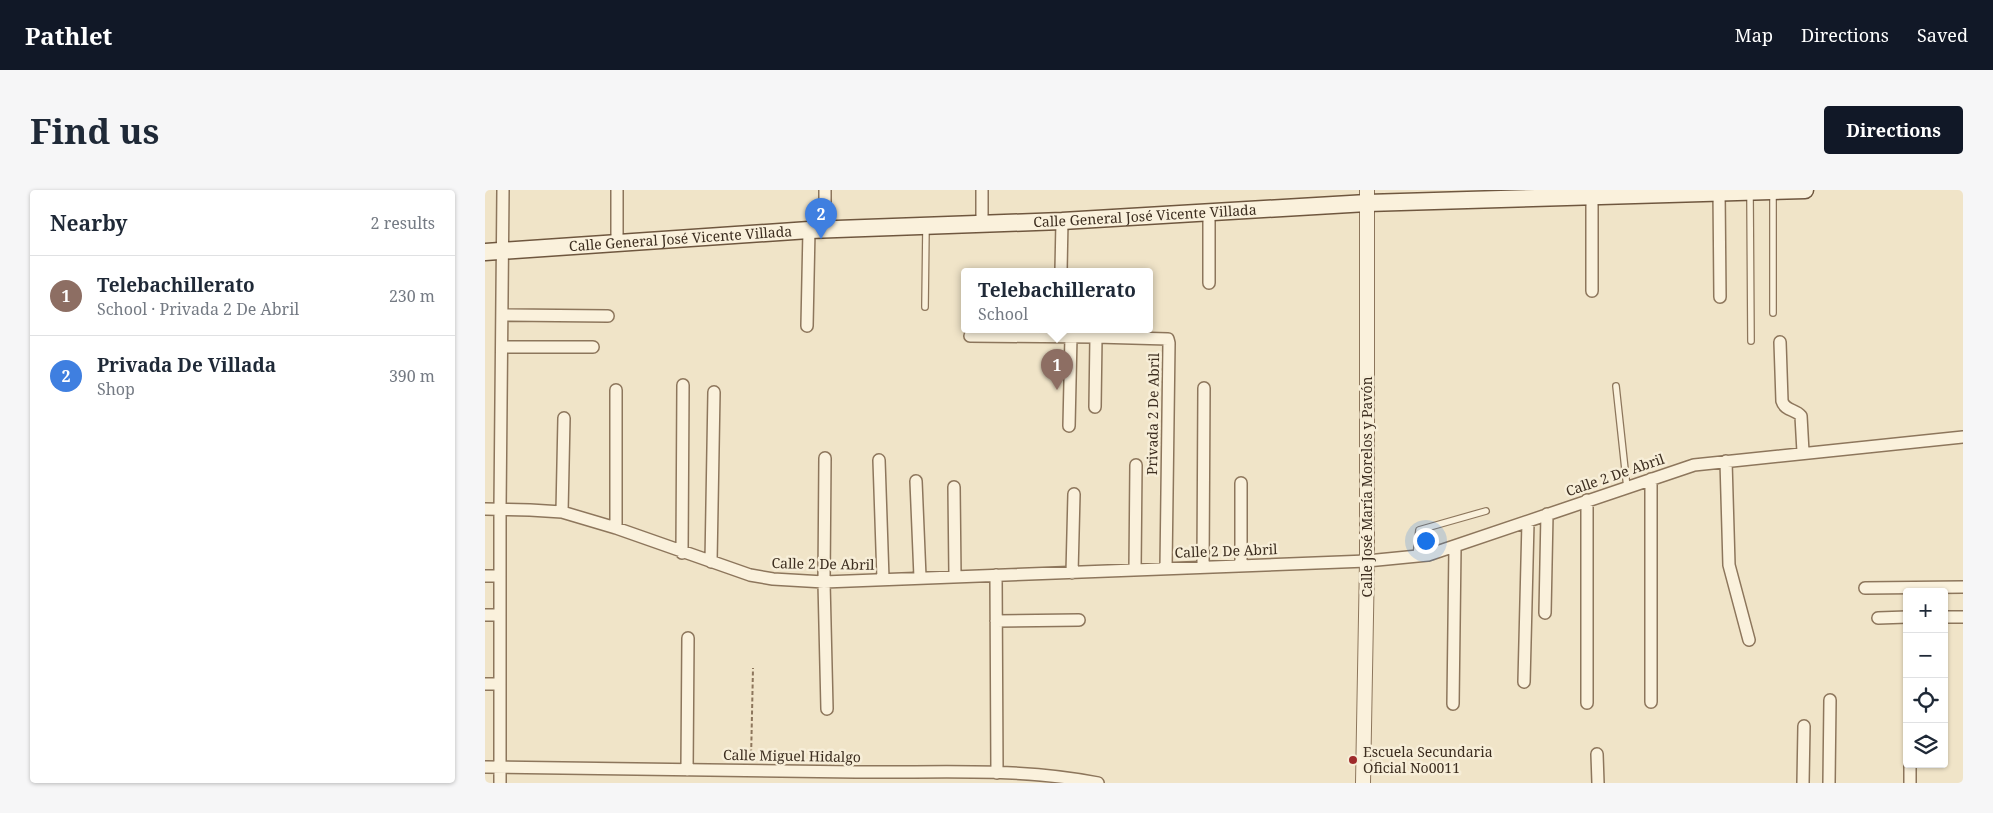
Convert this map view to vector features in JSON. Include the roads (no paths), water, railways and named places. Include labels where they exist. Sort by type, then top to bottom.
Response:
[{"type":"main road","name":"Calle General José Vicente Villada","points":[[485,252],[817,229],[1062,221],[1209,213],[1367,196],[1592,196],[1805,190]]},
{"type":"street","points":[[500,783],[499,576],[503,190]]},
{"type":"street","points":[[617,190],[617,242]]},
{"type":"street","points":[[807,326],[817,229],[825,190]]},
{"type":"street","points":[[982,190],[982,223]]},
{"type":"street","points":[[1719,191],[1720,297]]},
{"type":"street","name":"Calle José María Morelos y Pavón","points":[[1363,783],[1367,560],[1367,196]]},
{"type":"street","points":[[1592,196],[1592,291]]},
{"type":"street","points":[[1209,213],[1209,283]]},
{"type":"street","points":[[1061,268],[1062,221]]},
{"type":"street","points":[[502,315],[608,316]]},
{"type":"street","points":[[1065,334],[1069,426]]},
{"type":"street","name":"Privada 2 De Abril","points":[[970,336],[1065,334],[1163,338],[1169,341],[1166,568]]},
{"type":"street","points":[[1095,407],[1096,336]]},
{"type":"street","points":[[1780,342],[1782,401],[1786,408],[1801,416],[1803,452]]},
{"type":"street","points":[[502,347],[593,347]]},
{"type":"street","points":[[682,553],[683,385]]},
{"type":"street","points":[[1203,567],[1204,388]]},
{"type":"street","points":[[616,390],[616,528]]},
{"type":"street","points":[[711,562],[714,392]]},
{"type":"street","points":[[562,512],[564,418]]},
{"type":"street","name":"Calle 2 De Abril","points":[[485,509],[562,512],[616,528],[682,553],[750,575],[773,579],[824,582],[1367,560],[1417,557],[1455,547],[1587,500],[1694,465],[1803,452],[1963,437]]},
{"type":"street","points":[[825,458],[824,582],[827,709]]},
{"type":"street","points":[[879,460],[883,579]]},
{"type":"street","points":[[1727,461],[1728,559],[1749,640]]},
{"type":"street","points":[[1135,570],[1136,465]]},
{"type":"street","points":[[1651,479],[1651,702]]},
{"type":"street","points":[[917,481],[920,577]]},
{"type":"street","points":[[1241,483],[1241,565]]},
{"type":"street","points":[[954,487],[955,576]]},
{"type":"street","points":[[1072,573],[1074,494]]},
{"type":"street","points":[[1587,500],[1587,703]]},
{"type":"street","points":[[1545,613],[1547,514]]},
{"type":"street","points":[[1524,682],[1528,522]]},
{"type":"street","points":[[1453,704],[1455,547]]},
{"type":"street","points":[[996,575],[997,773]]},
{"type":"street","points":[[485,576],[499,576]]},
{"type":"street","points":[[1865,588],[1963,587]]},
{"type":"street","points":[[485,615],[500,614]]},
{"type":"street","points":[[1948,617],[1963,617]]},
{"type":"street","points":[[1878,618],[1903,618]]},
{"type":"street","points":[[996,620],[1079,620]]},
{"type":"street","points":[[687,770],[688,638]]},
{"type":"street","points":[[485,684],[500,684]]},
{"type":"street","points":[[1829,783],[1830,700]]},
{"type":"street","points":[[1803,783],[1804,726]]},
{"type":"street","points":[[1597,754],[1598,783]]},
{"type":"street","name":"Calle Miguel Hidalgo","points":[[485,767],[997,773],[1028,779],[1073,778],[1098,783]]},
{"type":"street","points":[[1909,783],[1910,768]]},
{"type":"street","points":[[976,783],[984,773]]},
{"type":"lane","points":[[1773,191],[1773,313]]},
{"type":"lane","points":[[1750,192],[1751,341]]},
{"type":"lane","points":[[925,307],[926,225]]},
{"type":"lane","points":[[1616,386],[1627,488]]},
{"type":"lane","points":[[1417,557],[1418,532],[1421,529],[1486,511]]},
{"type":"place","name":"Privada De Villada","points":[[821,239]]},
{"type":"place","name":"Telebachillerato","points":[[1057,390]]},
{"type":"place","name":"Escuela Secundaria Oficial No0011","points":[[1353,760]]}]
